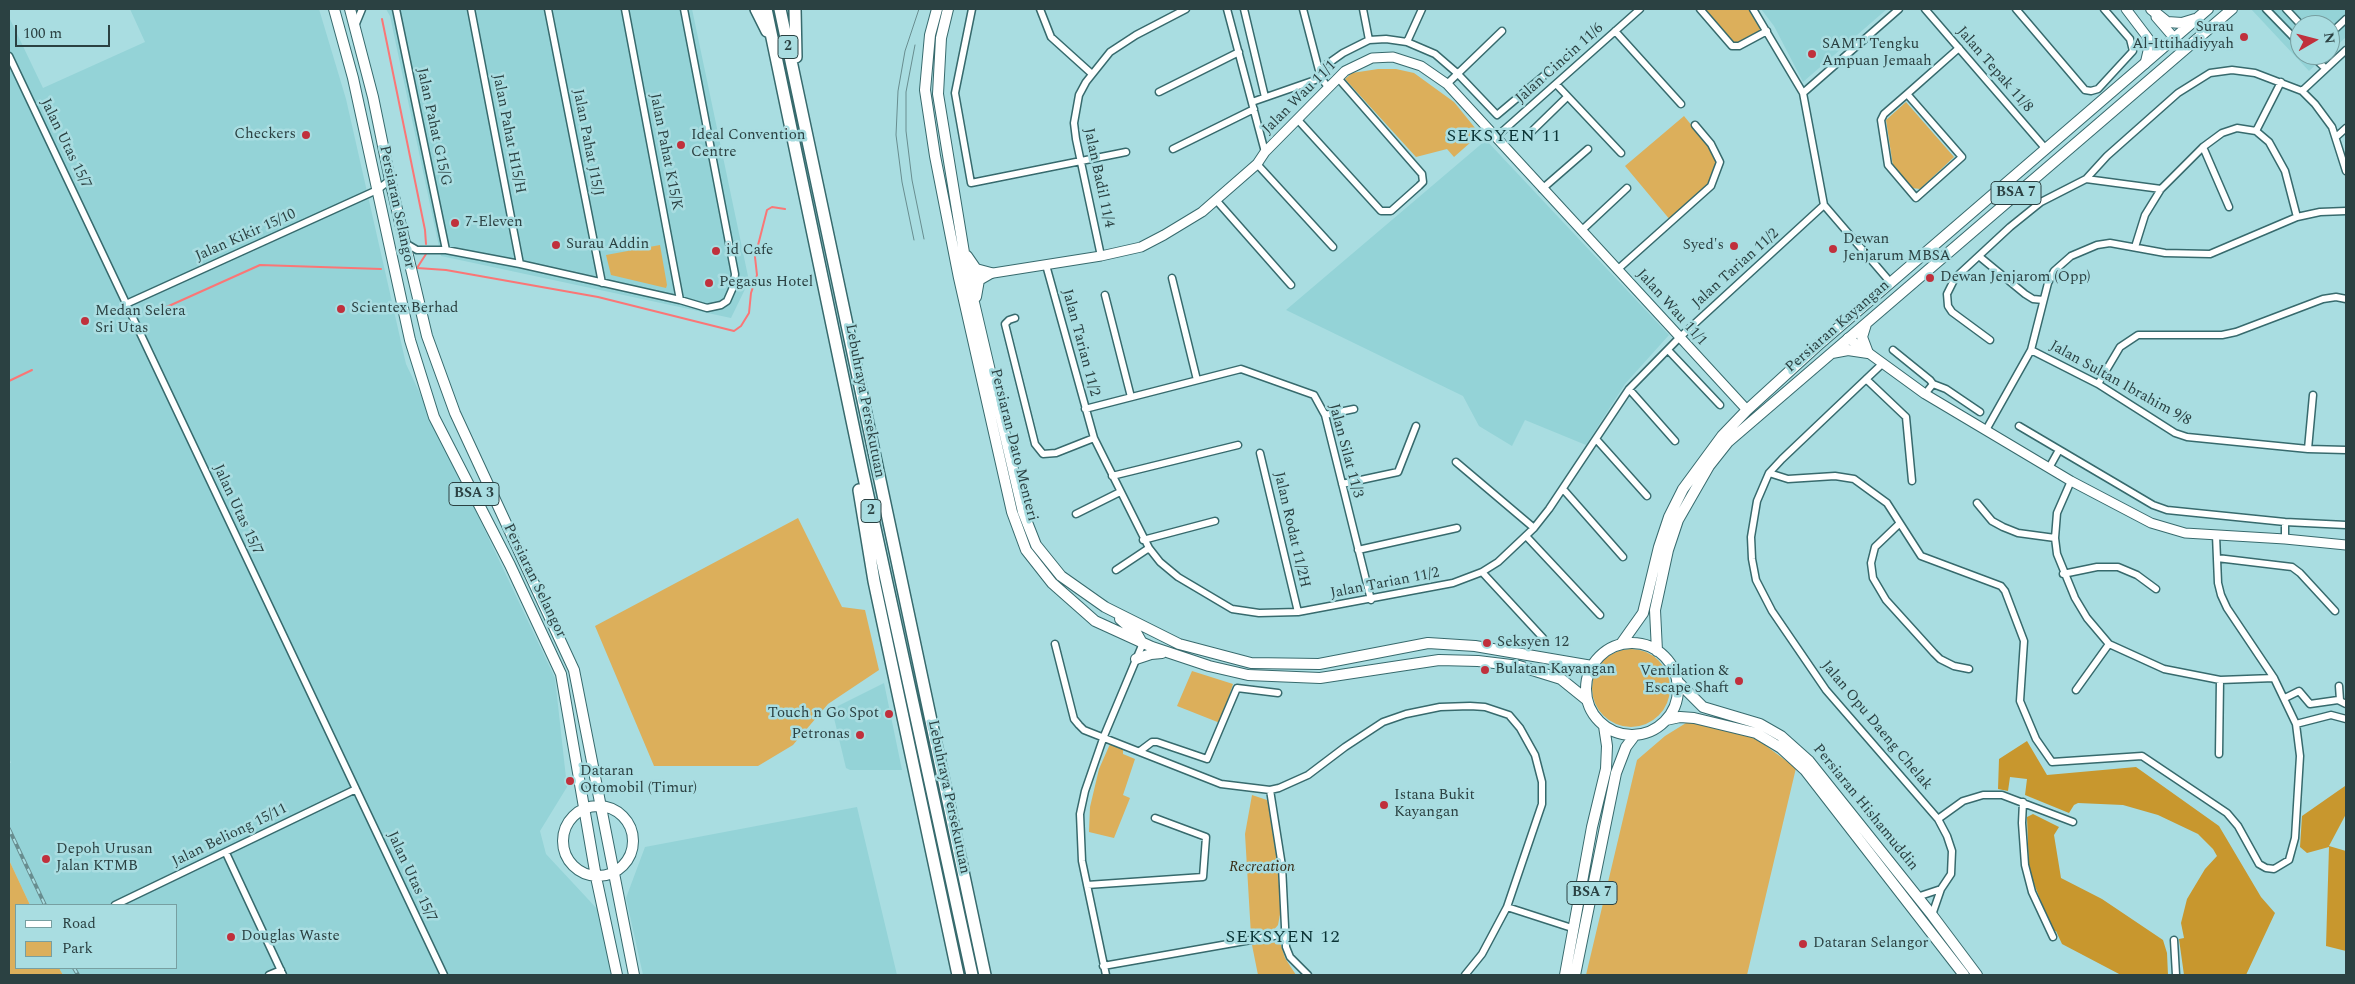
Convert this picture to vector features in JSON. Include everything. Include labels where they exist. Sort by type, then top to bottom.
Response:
[{"type":"highway","points":[[756,9],[774,46]]},
{"type":"highway","name":"Lebuhraya Persekutuan","points":[[766,9],[863,473],[972,975]]},
{"type":"highway","name":"Lebuhraya Persekutuan","points":[[780,9],[985,975]]},
{"type":"highway","points":[[795,9],[796,85]]},
{"type":"highway","points":[[863,473],[859,486],[874,581],[958,974]]},
{"type":"main road","name":"Persiaran Selangor","points":[[334,9],[353,78],[410,340],[434,417],[510,565],[561,674],[596,876],[617,975]]},
{"type":"main road","name":"Persiaran Selangor","points":[[350,9],[373,97],[390,180],[427,336],[455,413],[571,660],[577,679],[612,873],[634,975]]},
{"type":"main road","name":"Persiaran Dato Menteri","points":[[937,9],[930,35],[925,90],[935,156],[957,268],[1012,512],[1026,550],[1052,583],[1095,621],[1133,639],[1140,652],[1168,653],[1209,666],[1248,675],[1320,678],[1438,660],[1478,661],[1519,666],[1561,679],[1587,700]]},
{"type":"main road","name":"Persiaran Dato Menteri","points":[[948,9],[941,38],[938,94],[968,277],[1023,512],[1036,544],[1061,576],[1109,610],[1179,644],[1251,663],[1319,664],[1428,643],[1475,646],[1592,666]]},
{"type":"main road","points":[[2150,9],[2167,22],[2182,23],[2198,18]]},
{"type":"main road","name":"Persiaran Kayangan","points":[[1621,644],[1644,613],[1659,547],[1669,517],[1683,489],[1712,449],[1747,410],[1816,347],[2208,9]]},
{"type":"main road","name":"Persiaran Kayangan","points":[[1657,651],[1655,610],[1678,520],[1693,492],[1728,442],[2232,9]]},
{"type":"main road","points":[[2166,66],[2174,53],[2175,39]]},
{"type":"main road","points":[[961,238],[972,265],[991,273]]},
{"type":"main road","points":[[957,268],[961,275],[968,277]]},
{"type":"main road","points":[[976,313],[976,285],[979,280],[991,273]]},
{"type":"main road","points":[[961,287],[962,280],[968,277]]},
{"type":"main road","points":[[1831,353],[1848,350],[1868,353],[1862,337],[1868,321]]},
{"type":"main road","points":[[1816,347],[1837,336],[1848,338]]},
{"type":"main road","points":[[1109,610],[1137,634],[1140,652]]},
{"type":"main road","points":[[1140,652],[1147,640],[1155,639],[1179,644]]},
{"type":"main road","points":[[1621,644],[1646,646],[1657,651],[1673,670],[1677,681],[1674,706],[1666,720],[1654,730],[1636,735],[1614,732],[1604,726],[1597,719],[1587,700],[1587,682],[1592,666],[1600,656],[1621,644]]},
{"type":"main road","points":[[1140,652],[1151,654],[1168,653]]},
{"type":"main road","name":"Persiaran Hishamuddin","points":[[1677,681],[1703,707],[1760,724],[1782,736],[1802,754],[1918,897],[1977,975]]},
{"type":"main road","name":"Persiaran Hishamuddin","points":[[1666,720],[1680,717],[1694,718],[1756,733],[1781,748],[1805,770],[1964,975]]},
{"type":"main road","name":"BSA 7","points":[[1565,975],[1575,929],[1592,827],[1606,769],[1607,746],[1604,726]]},
{"type":"main road","name":"BSA 7","points":[[1575,975],[1616,773],[1626,747],[1636,735]]},
{"type":"main road","points":[[600,806],[611,809],[620,814],[632,833],[629,857],[622,866],[612,873],[596,876],[584,874],[575,868],[568,858],[564,847],[567,825],[574,816],[584,809],[600,806]]},
{"type":"street","points":[[355,26],[362,9]]},
{"type":"street","name":"Jalan Pahat G15/G","points":[[396,9],[446,250]]},
{"type":"street","name":"Jalan Pahat H15/H","points":[[471,9],[520,264]]},
{"type":"street","name":"Jalan Pahat J15/J","points":[[548,9],[602,283]]},
{"type":"street","name":"Jalan Pahat K15/K","points":[[625,9],[680,300]]},
{"type":"street","points":[[405,243],[417,250],[446,250],[520,264],[680,300],[707,308],[721,305],[730,297],[735,274],[684,9]]},
{"type":"street","points":[[972,9],[955,93],[971,183],[1082,163],[1126,152]]},
{"type":"street","points":[[1040,9],[1051,37],[1092,74]]},
{"type":"street","name":"Jalan Badil 11/4","points":[[1102,256],[1076,139],[1076,109],[1080,95],[1092,74],[1110,52],[1136,35],[1186,9]]},
{"type":"street","points":[[1227,9],[1265,152]]},
{"type":"street","points":[[1244,9],[1265,97]]},
{"type":"street","points":[[1303,9],[1321,78],[1328,87]]},
{"type":"street","points":[[1363,9],[1369,40]]},
{"type":"street","points":[[1407,42],[1422,9]]},
{"type":"street","name":"Jalan Cincin 11/6","points":[[1496,137],[1640,9]]},
{"type":"street","points":[[1700,9],[1732,46],[1739,46],[1768,31]]},
{"type":"street","points":[[1753,9],[1768,31],[1803,93],[1824,205],[1891,283]]},
{"type":"street","points":[[1803,93],[1899,9]]},
{"type":"street","name":"Jalan Tepak 11/8","points":[[1925,9],[2045,148]]},
{"type":"street","points":[[2016,9],[2085,90],[2090,91],[2098,89],[2133,51],[2130,39],[2104,9]]},
{"type":"street","points":[[2126,9],[2148,38],[2145,64]]},
{"type":"street","points":[[2150,9],[2175,39]]},
{"type":"street","points":[[2266,9],[2290,34]]},
{"type":"street","points":[[1447,84],[1502,31]]},
{"type":"street","points":[[1615,31],[1680,104]]},
{"type":"street","points":[[1319,70],[1342,53],[1369,40],[1386,39],[1407,42],[1435,54],[1457,73],[1497,115],[1553,68]]},
{"type":"street","points":[[1907,94],[1962,157],[1916,198],[1888,165],[1881,120],[1884,114],[1959,48]]},
{"type":"street","points":[[2302,92],[2323,66],[2346,50]]},
{"type":"street","points":[[1159,92],[1239,52]]},
{"type":"street","name":"Jalan Utas 15/7","points":[[9,56],[444,975]]},
{"type":"street","name":"Jalan Wau 11/1","points":[[968,277],[1102,256],[1141,247],[1184,224],[1216,200],[1257,164],[1265,152],[1328,87],[1352,66],[1382,56],[1393,57],[1421,66],[1447,84],[1580,231],[1747,410]]},
{"type":"street","points":[[1990,340],[1952,312],[1947,294],[1955,278],[1980,257],[2010,226],[2041,202],[2086,178],[2107,156],[2178,93],[2210,73],[2243,70],[2281,82],[2302,92],[2323,114],[2336,137],[2346,171]]},
{"type":"street","points":[[1252,102],[1321,78]]},
{"type":"street","points":[[1298,120],[1384,212],[1391,211],[1423,182],[1423,176],[1416,165],[1338,78]]},
{"type":"street","points":[[2256,131],[2281,82]]},
{"type":"street","points":[[1556,84],[1621,153]]},
{"type":"street","points":[[1527,136],[1567,97]]},
{"type":"street","points":[[1173,149],[1254,109]]},
{"type":"street","points":[[1618,270],[1711,186],[1720,162],[1711,144],[1695,125]]},
{"type":"street","points":[[2336,137],[2346,128]]},
{"type":"street","points":[[2135,247],[2145,215],[2161,189],[2203,147],[2229,130],[2256,131],[2269,142],[2278,156],[2290,185],[2297,217]]},
{"type":"street","points":[[2203,147],[2229,207]]},
{"type":"street","points":[[1542,189],[1588,149]]},
{"type":"street","points":[[1257,164],[1333,247]]},
{"type":"street","points":[[2086,178],[2161,189]]},
{"type":"street","name":"Jalan Kikir 15/10","points":[[126,304],[377,190],[390,180]]},
{"type":"street","points":[[1580,231],[1627,188]]},
{"type":"street","points":[[1216,200],[1291,285]]},
{"type":"street","name":"Jalan Tarian 11/2","points":[[1046,265],[1094,438],[1148,548],[1160,562],[1178,577],[1232,609],[1259,613],[1298,612],[1371,600],[1453,583],[1482,572],[1498,562],[1534,528],[1563,489],[1629,389],[1679,338],[1824,205]]},
{"type":"street","points":[[1986,430],[2031,350],[2043,300],[2054,271],[2071,256],[2096,245],[2110,244],[2135,247],[2165,254],[2210,254],[2297,217],[2311,213],[2346,210]]},
{"type":"street","points":[[409,261],[417,250]]},
{"type":"street","points":[[1980,257],[2025,294],[2033,299],[2043,300]]},
{"type":"street","points":[[1172,278],[1197,380]]},
{"type":"street","points":[[1105,295],[1131,397]]},
{"type":"street","points":[[2098,384],[2120,347],[2138,335],[2222,335],[2236,332],[2323,299],[2336,297],[2346,299]]},
{"type":"street","points":[[1015,318],[1005,324],[1034,444],[1043,454],[1056,453],[1094,438]]},
{"type":"street","points":[[1848,338],[1925,394],[2071,481],[2159,526],[2185,533],[2346,545]]},
{"type":"street","points":[[1668,350],[1720,405]]},
{"type":"street","points":[[1892,350],[1926,374],[1933,384],[1946,389],[1980,412]]},
{"type":"street","name":"Jalan Sultan Ibrahim 9/8","points":[[2031,350],[2098,384],[2175,433],[2187,437],[2308,449],[2346,450]]},
{"type":"street","name":"Jalan Opu Daeng Chelak","points":[[1882,364],[1782,459],[1769,474],[1757,501],[1751,537],[1756,580],[1772,611],[1826,690],[1938,819],[1952,851],[1953,866],[1951,874],[1941,890],[1932,915]]},
{"type":"street","name":"Jalan Silat 11/3","points":[[1086,409],[1246,369],[1314,395],[1325,415],[1371,600]]},
{"type":"street","points":[[1866,379],[1906,417],[1912,481]]},
{"type":"street","points":[[1925,394],[1933,384]]},
{"type":"street","points":[[1629,389],[1676,441]]},
{"type":"street","points":[[2308,449],[2313,395]]},
{"type":"street","points":[[1325,415],[1354,409]]},
{"type":"street","points":[[1342,484],[1398,472],[1416,426]]},
{"type":"street","points":[[2019,426],[2153,505],[2167,510],[2285,522],[2346,525]]},
{"type":"street","points":[[1596,439],[1647,496]]},
{"type":"street","points":[[1112,476],[1238,445]]},
{"type":"street","points":[[2049,468],[2059,450]]},
{"type":"street","name":"Jalan Rodat 11/2H","points":[[1260,453],[1298,612]]},
{"type":"street","points":[[1456,462],[1534,528]]},
{"type":"street","points":[[1769,474],[1788,479],[1835,476],[1854,479],[1887,503],[1917,551],[1927,559],[1997,583],[2005,591],[2024,641],[2020,701],[2036,739],[2052,762],[2142,756],[2227,813],[2238,826],[2259,864],[2266,868],[2283,866],[2293,852],[2300,756],[2296,724],[2274,678],[2227,608],[2218,583],[2216,535]]},
{"type":"street","points":[[2071,481],[2064,493],[2057,513],[2055,538],[2057,554],[2063,574],[2088,618],[2109,644],[2164,669],[2220,680],[2274,678]]},
{"type":"street","points":[[1563,489],[1623,557]]},
{"type":"street","points":[[1076,514],[1120,492]]},
{"type":"street","points":[[1977,503],[1992,521],[2003,527],[2018,533],[2055,538]]},
{"type":"street","points":[[1143,540],[1215,521]]},
{"type":"street","points":[[2285,522],[2285,539]]},
{"type":"street","points":[[1899,524],[1875,547],[1871,563],[1873,578],[1886,600],[1934,654],[1954,666],[1969,670]]},
{"type":"street","points":[[1358,550],[1457,528]]},
{"type":"street","points":[[1526,536],[1600,615]]},
{"type":"street","points":[[1116,570],[1148,548]]},
{"type":"street","points":[[2217,558],[2292,568],[2300,573],[2336,611]]},
{"type":"street","points":[[2063,574],[2109,566],[2118,567],[2137,574],[2156,589]]},
{"type":"street","points":[[1482,572],[1543,638]]},
{"type":"street","points":[[1055,644],[1074,719],[1084,730],[1104,736],[1221,784],[1270,790],[1303,778],[1382,722],[1406,714],[1440,707],[1470,706],[1485,707],[1509,715],[1520,728],[1535,755],[1542,782],[1542,804],[1506,907],[1482,954],[1465,975]]},
{"type":"street","points":[[2076,690],[2109,644]]},
{"type":"street","points":[[1106,975],[1081,850],[1080,814],[1084,791],[1104,736],[1140,652]]},
{"type":"street","points":[[2219,754],[2220,680]]},
{"type":"street","points":[[2285,698],[2299,691],[2310,704],[2343,702],[2339,686]]},
{"type":"street","points":[[1140,751],[1152,742],[1157,742],[1207,759],[1237,688],[1278,693]]},
{"type":"street","points":[[2296,724],[2332,715],[2346,719]]},
{"type":"street","name":"Jalan Beliong 15/11","points":[[117,904],[356,789]]},
{"type":"street","points":[[1270,790],[1282,866],[1285,934],[1290,957],[1308,975]]},
{"type":"street","points":[[1938,819],[1964,801],[1983,795],[2002,795],[2073,822]]},
{"type":"street","points":[[2023,802],[2022,823],[2025,865],[2032,892],[2053,937]]},
{"type":"street","points":[[1087,885],[1203,877],[1206,837],[1155,818]]},
{"type":"street","points":[[226,853],[282,972],[269,975]]},
{"type":"street","points":[[1918,897],[1941,890]]},
{"type":"street","points":[[1506,907],[1575,929]]},
{"type":"street","points":[[1104,966],[1285,934]]},
{"type":"street","points":[[2174,940],[2176,975]]},
{"type":"shaded area","points":[[130,9],[319,9],[346,99],[406,364],[555,678],[567,787],[540,831],[546,854],[600,912],[614,975],[63,975],[60,969],[178,969],[178,904],[30,904],[9,860],[9,763],[11,763],[9,757],[9,17],[43,88],[145,42]]},
{"type":"shaded area","points":[[386,9],[692,9],[749,281],[731,318],[441,256],[390,16]]},
{"type":"shaded area","name":"SAMT Tengku Ampuan Jemaah","points":[[1761,9],[1887,9],[1803,82],[1774,26]]},
{"type":"shaded area","points":[[2251,9],[2346,9],[2346,37],[2340,43],[2340,15],[2290,15],[2290,51]]},
{"type":"shaded area","points":[[2303,65],[2315,65],[2309,71]]},
{"type":"shaded area","points":[[1486,140],[1669,335],[1625,384],[1586,445],[1525,420],[1512,446],[1479,426],[1463,396],[1286,310]]},
{"type":"shaded area","points":[[884,683],[902,770],[850,770],[846,768],[834,718],[834,708]]},
{"type":"shaded area","points":[[2027,741],[2047,775],[2136,767],[2219,826],[2261,897],[2275,913],[2246,975],[2184,975],[2179,939],[2184,938],[2181,923],[2187,899],[2205,869],[2217,856],[2213,849],[2198,834],[2158,815],[2123,805],[2078,803],[2074,805],[2069,813],[2025,795],[2027,779],[2010,777],[2008,791],[1998,789],[1999,759]]},
{"type":"shaded area","points":[[2345,786],[2346,814],[2329,846],[2346,851],[2346,951],[2326,946],[2329,847],[2307,853],[2300,847],[2302,816]]},
{"type":"shaded area","points":[[857,807],[897,975],[643,975],[626,898],[645,847]]},
{"type":"shaded area","points":[[2033,814],[2059,827],[2054,835],[2061,878],[2102,899],[2163,940],[2167,953],[2168,975],[2121,975],[2062,944],[2056,931],[2053,932],[2029,871],[2027,817]]},
{"type":"green space","points":[[1703,9],[1751,9],[1764,30],[1739,45],[1733,44]]},
{"type":"green space","points":[[1378,69],[1396,69],[1414,73],[1454,102],[1480,134],[1454,157],[1447,149],[1416,157],[1345,79],[1352,73]]},
{"type":"green space","points":[[1906,102],[1954,157],[1920,189],[1912,188],[1893,166],[1886,120]]},
{"type":"green space","points":[[1684,116],[1711,149],[1718,162],[1709,186],[1671,221],[1625,166]]},
{"type":"green space","points":[[660,245],[666,288],[611,275],[606,255]]},
{"type":"green space","points":[[798,518],[842,607],[865,610],[879,670],[828,704],[793,745],[758,766],[654,766],[595,626]]},
{"type":"green space","name":"Bulatan Kayangan","points":[[1631,649],[1646,652],[1658,661],[1667,673],[1670,688],[1667,703],[1658,715],[1646,724],[1631,727],[1616,724],[1604,715],[1595,703],[1592,688],[1595,673],[1604,661],[1616,652]]},
{"type":"green space","points":[[1192,671],[1233,684],[1220,723],[1177,706]]},
{"type":"green space","points":[[1686,723],[1697,723],[1729,729],[1758,740],[1796,768],[1747,975],[1586,975],[1637,760],[1665,736]]},
{"type":"green space","points":[[1110,744],[1123,749],[1123,754],[1135,759],[1123,795],[1130,798],[1114,838],[1089,832],[1090,807],[1099,769]]},
{"type":"green space","name":"Recreation","points":[[1252,795],[1267,800],[1268,803],[1277,861],[1281,909],[1278,925],[1272,932],[1251,935],[1245,834]]},
{"type":"green space","points":[[9,860],[30,904],[15,904],[15,969],[60,969],[63,975],[9,975]]},
{"type":"green space","points":[[1280,942],[1285,958],[1296,975],[1258,975],[1252,945]]},
{"type":"waterway","points":[[382,19],[425,230],[426,244]]},
{"type":"waterway","points":[[417,268],[446,270],[598,297],[734,331],[741,326],[749,313],[751,293],[757,275],[755,257],[767,210],[772,207],[785,209]]},
{"type":"waterway","points":[[417,268],[426,254]]},
{"type":"waterway","points":[[151,314],[260,265],[381,269]]},
{"type":"waterway","points":[[9,381],[32,370]]},
{"type":"tram line","points":[[914,240],[902,182],[896,135],[898,91],[905,51],[919,9]]},
{"type":"tram line","points":[[915,45],[906,92],[906,131],[912,180],[924,239]]},
{"type":"railway","points":[[9,829],[45,904]]},
{"type":"railway","points":[[75,969],[78,975]]},
{"type":"place","name":"Surau Al-Ittihadiyyah","points":[[2244,37]]},
{"type":"place","name":"SAMT Tengku Ampuan Jemaah","points":[[1812,54]]},
{"type":"place","name":"Checkers","points":[[306,135]]},
{"type":"place","name":"Ideal Convention Centre","points":[[681,145]]},
{"type":"place","name":"7-Eleven","points":[[455,223]]},
{"type":"place","name":"Surau Addin","points":[[556,245]]},
{"type":"place","name":"Syed's","points":[[1734,246]]},
{"type":"place","name":"Dewan Jenjarum MBSA","points":[[1833,249]]},
{"type":"place","name":"id Cafe","points":[[716,251]]},
{"type":"place","name":"Dewan Jenjarom (Opp)","points":[[1930,278]]},
{"type":"place","name":"Pegasus Hotel","points":[[709,283]]},
{"type":"place","name":"Scientex Berhad","points":[[341,309]]},
{"type":"place","name":"Medan Selera Sri Utas","points":[[85,321]]},
{"type":"place","name":"Seksyen 12","points":[[1487,643]]},
{"type":"place","name":"Bulatan Kayangan","points":[[1485,670]]},
{"type":"place","name":"Ventilation & Escape Shaft","points":[[1739,681]]},
{"type":"place","name":"Touch n Go Spot","points":[[889,714]]},
{"type":"place","name":"Petronas","points":[[860,735]]},
{"type":"place","name":"Dataran Otomobil (Timur)","points":[[570,781]]},
{"type":"place","name":"Istana Bukit Kayangan","points":[[1384,805]]},
{"type":"place","name":"Depoh Urusan Jalan KTMB","points":[[46,859]]},
{"type":"place","name":"Douglas Waste","points":[[231,937]]},
{"type":"place","name":"Dataran Selangor","points":[[1803,944]]},
{"type":"district","name":"SEKSYEN 11","points":[[1504,137]]},
{"type":"district","name":"SEKSYEN 12","points":[[1283,938]]}]
